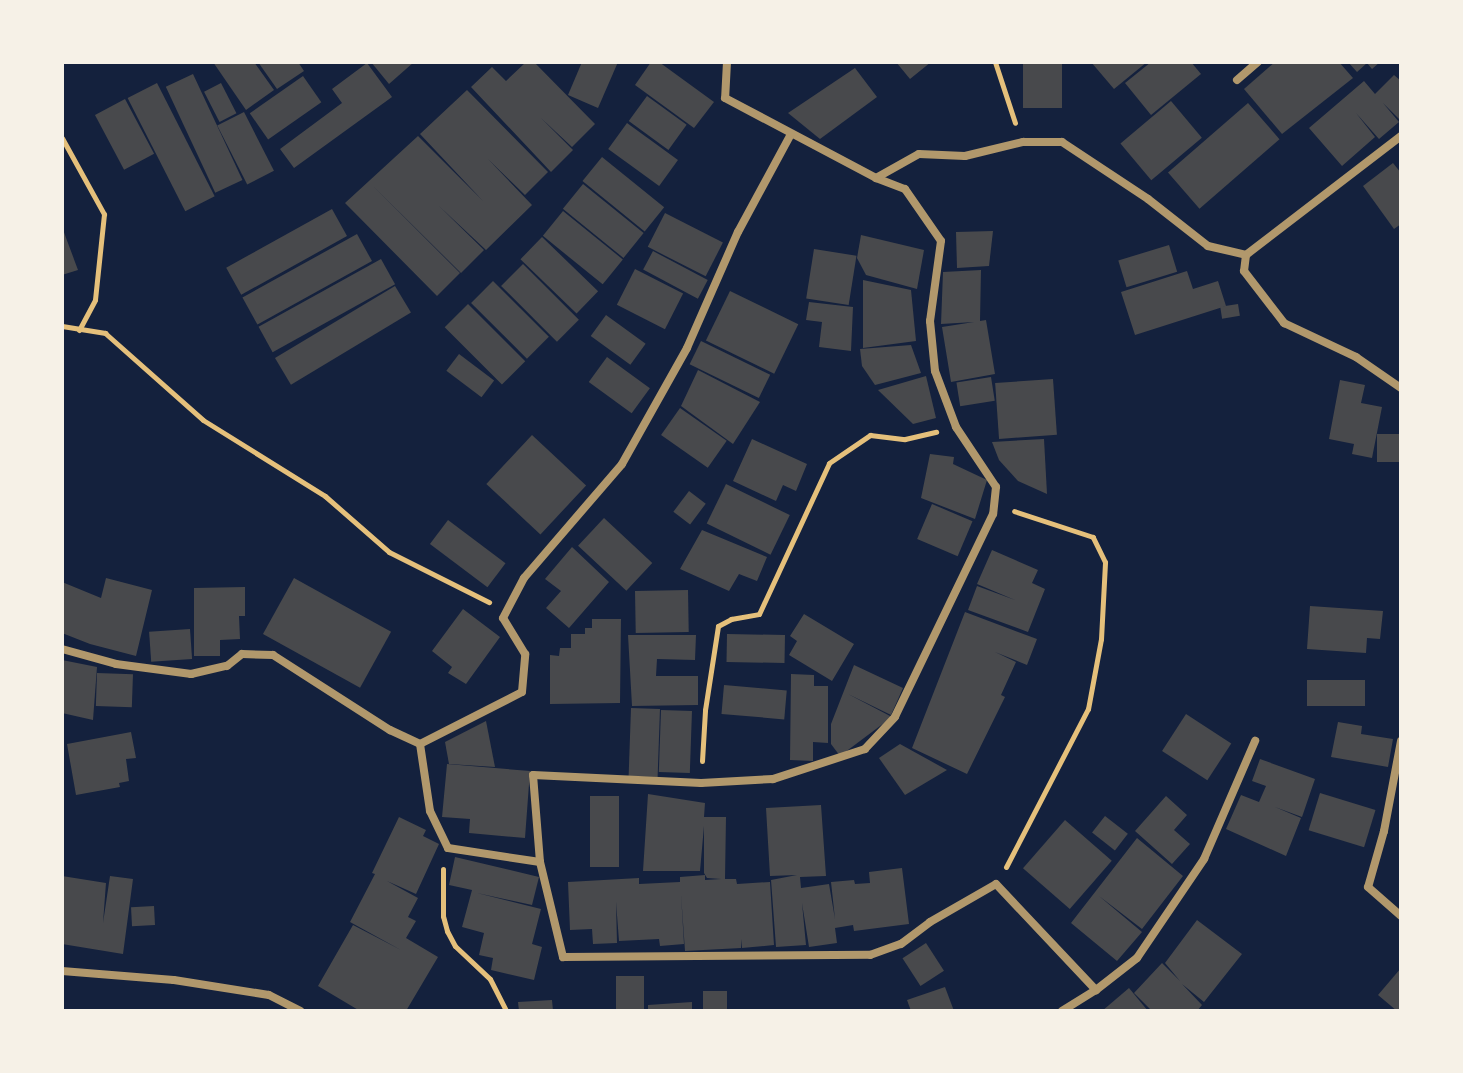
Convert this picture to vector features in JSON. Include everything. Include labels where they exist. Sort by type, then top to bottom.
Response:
[{"type":"street","points":[[727,62],[725,98],[876,178],[905,189],[941,241],[930,321],[935,371],[956,427],[996,487],[993,514],[895,717],[865,749],[773,779],[701,783],[533,775],[540,862],[563,957],[870,955],[901,944],[930,922],[996,884],[1096,990]]},
{"type":"street","points":[[1237,80],[1258,62]]},
{"type":"street","points":[[420,744],[522,692],[525,654],[503,618],[524,578],[622,464],[687,348],[738,232],[791,134]]},
{"type":"street","points":[[1401,136],[1246,255],[1244,271],[1284,323],[1356,357],[1401,388]]},
{"type":"street","points":[[876,178],[919,154],[965,156],[1023,142],[1062,142],[1148,199],[1208,246],[1246,255]]},
{"type":"street","points":[[62,649],[132,667],[191,674],[227,666],[242,654],[273,655],[390,730],[420,744]]},
{"type":"street","points":[[1062,1011],[1096,990],[1137,958],[1204,859],[1255,741]]},
{"type":"street","points":[[1401,741],[1384,831],[1368,887],[1401,916]]},
{"type":"street","points":[[420,744],[430,811],[448,848],[540,862]]},
{"type":"street","points":[[62,971],[174,980],[269,995],[300,1011]]},
{"type":"path","points":[[995,62],[1023,142]]},
{"type":"path","points":[[62,138],[104,214],[95,300],[79,330]]},
{"type":"path","points":[[62,326],[105,333],[203,420],[325,496],[389,552],[497,606],[503,618]]},
{"type":"path","points":[[701,783],[705,710],[718,626],[731,619],[759,614],[829,463],[870,435],[905,439],[956,427]]},
{"type":"path","points":[[993,514],[1017,510],[1084,533],[1093,537],[1105,562],[1101,639],[1088,709],[996,884]]},
{"type":"path","points":[[448,848],[441,874],[443,916],[447,931],[455,946],[490,979],[506,1011]]},
{"type":"building","points":[[213,62],[254,62],[274,90],[246,110]]},
{"type":"building","points":[[258,62],[298,62],[304,71],[277,89]]},
{"type":"building","points":[[371,62],[414,62],[389,84]]},
{"type":"building","points":[[526,62],[534,62],[595,124],[572,147],[541,118],[573,150],[551,172],[471,87],[492,67],[506,81]]},
{"type":"building","points":[[582,62],[618,62],[598,108],[568,95]]},
{"type":"building","points":[[651,62],[659,62],[714,102],[694,128],[635,85]]},
{"type":"building","points":[[896,62],[931,62],[910,79]]},
{"type":"building","points":[[1023,62],[1062,62],[1062,108],[1023,108]]},
{"type":"building","points":[[1091,62],[1147,62],[1114,89]]},
{"type":"building","points":[[1151,62],[1191,62],[1201,74],[1151,115],[1125,83]]},
{"type":"building","points":[[1275,62],[1339,62],[1353,78],[1282,134],[1244,89]]},
{"type":"building","points":[[1348,62],[1380,62],[1372,69],[1367,63],[1357,72]]},
{"type":"building","points":[[367,63],[392,97],[294,168],[280,149],[342,103],[332,89]]},
{"type":"building","points":[[855,68],[877,97],[820,139],[788,113]]},
{"type":"building","points":[[193,74],[242,180],[215,193],[166,87]]},
{"type":"building","points":[[1394,75],[1401,81],[1401,121],[1383,103],[1399,122],[1379,139],[1356,113],[1375,137],[1342,166],[1309,128],[1364,81],[1375,94]]},
{"type":"building","points":[[303,76],[321,102],[268,139],[250,113]]},
{"type":"building","points":[[157,83],[215,196],[185,211],[128,98]]},
{"type":"building","points":[[221,83],[236,113],[220,122],[204,92]]},
{"type":"building","points":[[467,90],[548,172],[525,195],[488,159],[532,205],[486,250],[439,206],[484,250],[461,273],[373,186],[460,273],[437,296],[345,203],[418,136],[483,201],[420,134]]},
{"type":"building","points":[[647,96],[687,125],[668,150],[629,121]]},
{"type":"building","points":[[125,99],[154,154],[124,170],[95,115]]},
{"type":"building","points":[[1171,101],[1202,138],[1151,180],[1120,143]]},
{"type":"building","points":[[1248,103],[1279,139],[1199,209],[1168,173]]},
{"type":"building","points":[[244,112],[274,171],[247,184],[217,126]]},
{"type":"building","points":[[627,123],[678,160],[659,186],[608,149]]},
{"type":"building","points":[[602,157],[664,207],[645,231],[582,181]]},
{"type":"building","points":[[1393,163],[1401,173],[1401,224],[1394,229],[1363,186]]},
{"type":"building","points":[[583,184],[644,233],[623,258],[563,209]]},
{"type":"building","points":[[332,209],[347,236],[241,295],[226,268]]},
{"type":"building","points":[[563,211],[623,259],[603,284],[543,236]]},
{"type":"building","points":[[665,213],[723,243],[706,276],[648,247]]},
{"type":"building","points":[[62,227],[78,270],[62,275]]},
{"type":"building","points":[[993,231],[989,266],[957,268],[956,232]]},
{"type":"building","points":[[357,234],[372,261],[257,325],[242,298]]},
{"type":"building","points":[[861,235],[924,250],[917,289],[866,275],[857,258]]},
{"type":"building","points":[[542,237],[598,291],[577,313],[520,259]]},
{"type":"building","points":[[1169,245],[1177,272],[1127,287],[1118,260]]},
{"type":"building","points":[[814,249],[856,256],[849,305],[806,298]]},
{"type":"building","points":[[653,251],[708,280],[698,299],[643,270]]},
{"type":"building","points":[[381,259],[395,284],[273,352],[259,327]]},
{"type":"building","points":[[523,264],[579,320],[557,342],[501,286]]},
{"type":"building","points":[[635,269],[683,294],[665,329],[617,305]]},
{"type":"building","points":[[981,270],[980,321],[986,320],[995,374],[951,382],[942,327],[974,322],[941,324],[943,272]]},
{"type":"building","points":[[1187,271],[1193,289],[1218,281],[1226,306],[1135,335],[1121,292]]},
{"type":"building","points":[[863,280],[911,290],[916,341],[863,348]]},
{"type":"building","points":[[493,281],[549,337],[527,359],[471,303]]},
{"type":"building","points":[[395,286],[411,313],[291,385],[275,358]]},
{"type":"building","points":[[730,291],[798,324],[774,374],[706,340]]},
{"type":"building","points":[[809,302],[853,307],[851,351],[819,347],[822,322],[806,320]]},
{"type":"building","points":[[468,304],[525,361],[502,385],[445,327]]},
{"type":"building","points":[[1238,304],[1240,316],[1222,319],[1220,307]]},
{"type":"building","points":[[606,315],[646,344],[630,365],[591,336]]},
{"type":"building","points":[[701,341],[770,375],[759,398],[690,364]]},
{"type":"building","points":[[911,345],[921,373],[875,385],[862,366],[860,349]]},
{"type":"building","points":[[459,354],[494,380],[482,397],[446,371]]},
{"type":"building","points":[[607,357],[650,388],[632,413],[589,382]]},
{"type":"building","points":[[698,370],[760,402],[733,444],[681,406]]},
{"type":"building","points":[[926,376],[936,418],[913,424],[878,390]]},
{"type":"building","points":[[991,377],[995,401],[960,406],[956,382]]},
{"type":"building","points":[[1053,379],[1057,435],[999,439],[995,383]]},
{"type":"building","points":[[1340,380],[1365,385],[1361,403],[1382,407],[1372,458],[1352,454],[1354,444],[1329,439]]},
{"type":"building","points":[[680,408],[727,441],[708,468],[661,435]]},
{"type":"building","points":[[1377,434],[1401,434],[1401,462],[1377,462]]},
{"type":"building","points":[[532,435],[586,485],[540,534],[486,484]]},
{"type":"building","points":[[752,439],[807,464],[796,491],[783,485],[776,501],[733,481]]},
{"type":"building","points":[[1044,439],[1047,494],[1018,481],[999,460],[992,442]]},
{"type":"building","points":[[930,454],[954,457],[953,464],[987,480],[975,519],[921,498]]},
{"type":"building","points":[[726,484],[790,515],[771,555],[707,524]]},
{"type":"building","points":[[689,491],[706,504],[690,524],[673,512]]},
{"type":"building","points":[[932,504],[973,521],[958,556],[917,539]]},
{"type":"building","points":[[604,518],[652,563],[626,591],[578,546]]},
{"type":"building","points":[[448,520],[506,563],[487,587],[430,544]]},
{"type":"building","points":[[702,530],[767,557],[757,581],[739,574],[729,591],[680,569]]},
{"type":"building","points":[[572,547],[609,582],[569,628],[546,608],[561,591],[545,579]]},
{"type":"building","points":[[992,550],[1038,570],[1032,583],[1045,589],[1028,632],[968,610],[977,586],[1015,600],[977,584]]},
{"type":"building","points":[[106,578],[152,590],[136,656],[62,633],[62,582],[101,598]]},
{"type":"building","points":[[294,578],[391,632],[360,688],[263,634]]},
{"type":"building","points":[[245,587],[245,616],[239,616],[240,639],[220,640],[220,656],[194,656],[194,588]]},
{"type":"building","points":[[688,590],[689,632],[636,633],[635,591]]},
{"type":"building","points":[[1310,606],[1383,611],[1380,639],[1367,638],[1366,653],[1307,649]]},
{"type":"building","points":[[463,609],[500,637],[466,684],[448,673],[452,667],[432,651]]},
{"type":"building","points":[[965,612],[1037,639],[1027,665],[995,652],[1016,662],[1001,695],[1005,697],[967,774],[912,748]]},
{"type":"building","points":[[804,614],[854,644],[832,681],[789,655],[797,641],[790,636]]},
{"type":"building","points":[[592,619],[621,619],[620,703],[550,704],[550,655],[559,656],[560,648],[571,648],[571,634],[585,634],[585,628],[592,628]]},
{"type":"building","points":[[190,629],[192,659],[151,662],[149,632]]},
{"type":"building","points":[[727,634],[785,635],[785,663],[727,662]]},
{"type":"building","points":[[628,635],[696,635],[695,660],[657,659],[656,676],[698,676],[698,705],[632,706]]},
{"type":"building","points":[[62,660],[97,667],[93,720],[62,713]]},
{"type":"building","points":[[854,665],[903,688],[891,715],[848,694],[892,717],[840,756],[831,744],[831,724]]},
{"type":"building","points":[[97,673],[133,674],[132,707],[96,706]]},
{"type":"building","points":[[791,674],[814,675],[814,686],[828,686],[828,743],[813,742],[813,761],[790,760]]},
{"type":"building","points":[[1307,680],[1365,680],[1365,706],[1307,706]]},
{"type":"building","points":[[724,685],[787,690],[784,719],[721,714]]},
{"type":"building","points":[[631,708],[660,709],[658,777],[629,776]]},
{"type":"building","points":[[661,710],[692,711],[690,773],[659,772]]},
{"type":"building","points":[[1186,714],[1231,743],[1207,780],[1162,751]]},
{"type":"building","points":[[486,721],[495,767],[449,764],[445,742]]},
{"type":"building","points":[[1338,722],[1362,726],[1361,734],[1393,739],[1388,767],[1331,757]]},
{"type":"building","points":[[131,732],[136,758],[126,759],[129,781],[119,783],[120,787],[76,795],[67,744]]},
{"type":"building","points":[[900,744],[947,770],[905,795],[879,758]]},
{"type":"building","points":[[1260,759],[1315,779],[1302,817],[1275,807],[1301,818],[1286,856],[1226,829],[1241,795],[1259,802],[1266,786],[1252,781]]},
{"type":"building","points":[[447,764],[530,771],[525,838],[469,833],[470,819],[442,817]]},
{"type":"building","points":[[1320,793],[1375,810],[1364,847],[1309,830]]},
{"type":"building","points":[[648,794],[705,803],[704,817],[726,817],[725,879],[736,879],[737,884],[770,882],[774,945],[742,948],[741,939],[741,948],[685,951],[681,894],[684,944],[660,946],[659,939],[619,941],[616,902],[617,943],[593,944],[592,929],[570,930],[568,882],[639,878],[639,884],[680,882],[680,877],[705,875],[705,880],[721,879],[707,878],[704,873],[704,826],[700,871],[643,871]]},
{"type":"building","points":[[590,796],[619,796],[619,867],[590,867]]},
{"type":"building","points":[[1166,796],[1187,815],[1174,830],[1190,844],[1172,864],[1135,831]]},
{"type":"building","points":[[821,805],[826,876],[800,877],[801,888],[829,884],[835,919],[831,882],[854,880],[855,884],[870,883],[869,872],[902,868],[909,924],[854,931],[853,925],[835,928],[837,943],[809,947],[802,903],[806,945],[776,947],[771,880],[797,875],[770,876],[766,808]]},
{"type":"building","points":[[1105,816],[1128,834],[1115,850],[1092,833]]},
{"type":"building","points":[[399,817],[426,830],[423,836],[439,844],[416,894],[387,881],[418,898],[408,917],[416,921],[406,938],[438,957],[406,1011],[360,1011],[318,986],[353,925],[401,950],[350,922]]},
{"type":"building","points":[[1065,820],[1112,861],[1070,909],[1023,868]]},
{"type":"building","points":[[1137,838],[1183,876],[1142,929],[1099,896],[1142,932],[1117,961],[1071,923]]},
{"type":"building","points":[[455,857],[539,877],[532,905],[477,893],[541,909],[532,944],[542,947],[534,980],[491,970],[493,958],[479,955],[484,933],[462,927],[472,890],[449,885]]},
{"type":"building","points":[[62,876],[106,883],[103,923],[110,876],[133,879],[123,954],[62,944]]},
{"type":"building","points":[[154,906],[155,925],[132,926],[131,907]]},
{"type":"building","points":[[1197,920],[1242,954],[1204,1002],[1182,984],[1202,1005],[1197,1011],[1152,1011],[1134,993],[1162,963],[1180,981],[1165,963]]},
{"type":"building","points":[[926,943],[944,971],[920,986],[903,958]]},
{"type":"building","points":[[1401,968],[1401,1011],[1397,1011],[1378,995]]},
{"type":"building","points":[[616,976],[644,976],[644,1011],[616,1011]]},
{"type":"building","points":[[945,987],[954,1011],[911,1011],[907,1000]]},
{"type":"building","points":[[1129,988],[1148,1011],[1102,1011]]},
{"type":"building","points":[[703,991],[727,991],[727,1011],[703,1011]]},
{"type":"building","points":[[552,1000],[553,1011],[519,1011],[518,1002]]},
{"type":"building","points":[[692,1002],[692,1011],[648,1011],[648,1005]]}]
